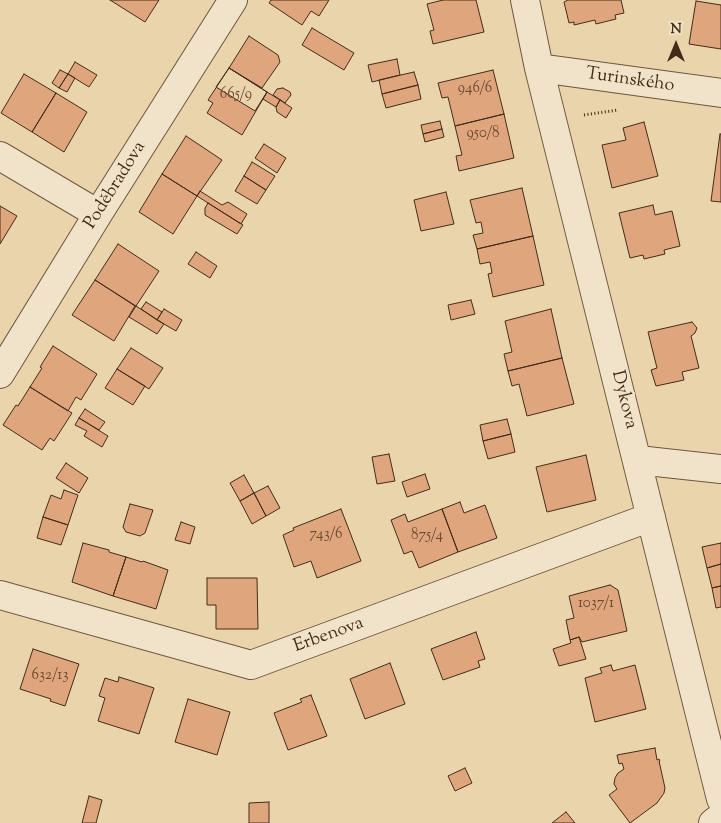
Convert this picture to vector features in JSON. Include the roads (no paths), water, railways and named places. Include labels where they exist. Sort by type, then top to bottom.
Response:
[{"type":"street","name":"Poděbradova","points":[[0,374],[98,214],[234,0]]},
{"type":"street","name":"Dykova","points":[[525,0],[539,68],[721,800]]},
{"type":"street","name":"Turinského","points":[[539,68],[721,93]]},
{"type":"street","points":[[0,156],[98,214]]},
{"type":"street","points":[[638,460],[721,469]]},
{"type":"street","name":"Erbenova","points":[[0,595],[251,666],[651,517]]},
{"type":"street","points":[[713,823],[721,817]]}]
